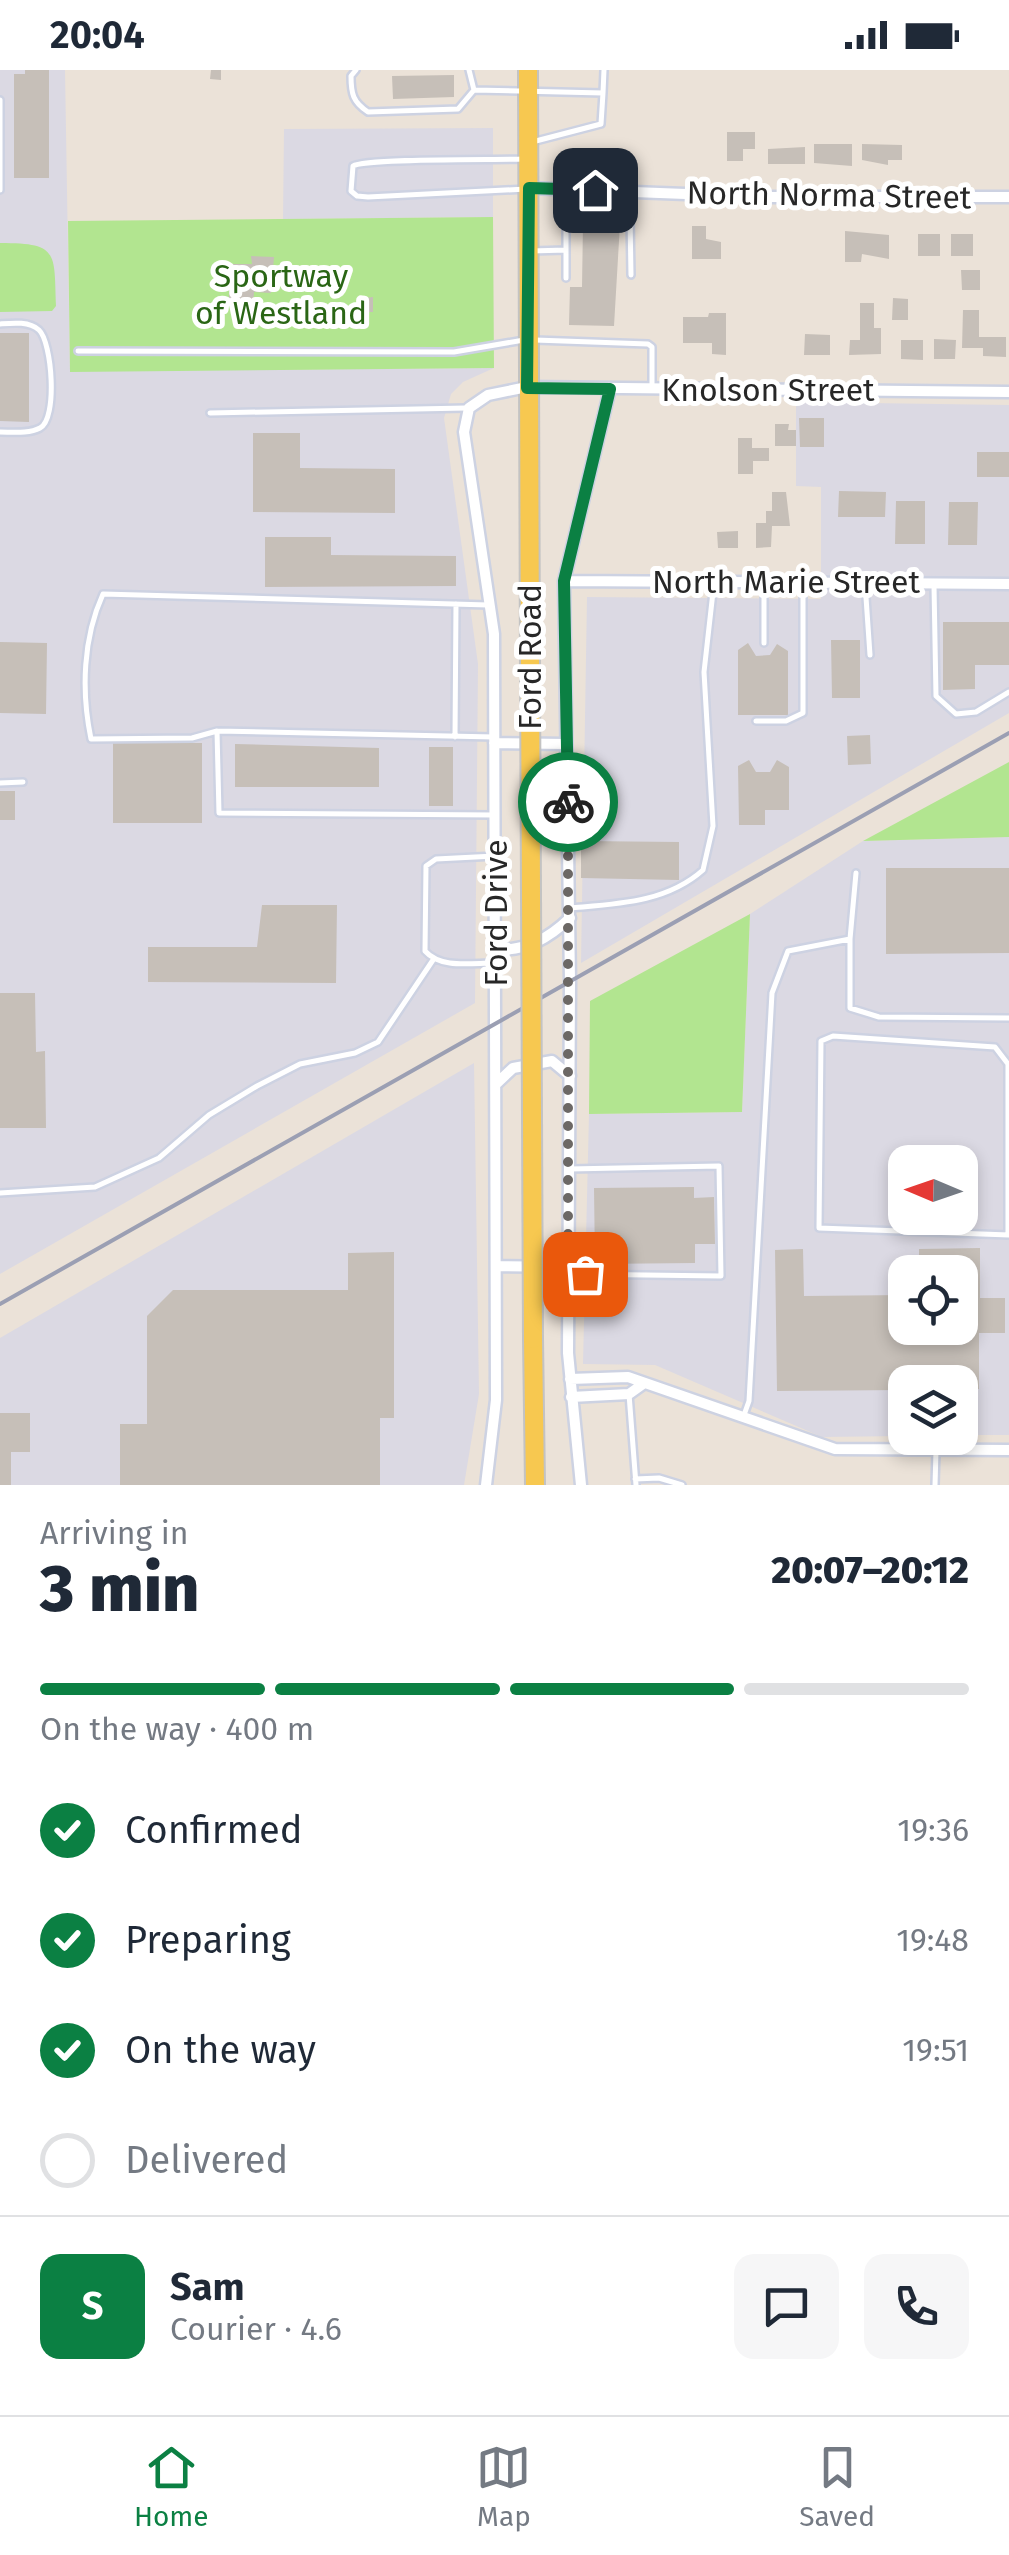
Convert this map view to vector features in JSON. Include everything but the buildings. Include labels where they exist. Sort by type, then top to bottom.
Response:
[{"type":"main road","name":"Ford Road","points":[[528,70],[535,1485]]},
{"type":"street","name":"North Norma Street","points":[[529,188],[1009,197]]},
{"type":"street","name":"Knolson Street","points":[[527,388],[1009,392]]},
{"type":"street","points":[[469,408],[488,395],[527,388]]},
{"type":"street","points":[[580,1485],[570,1397],[570,913],[564,581],[610,389]]},
{"type":"street","name":"Ford Drive","points":[[469,408],[464,432],[489,604],[496,815],[496,1400],[486,1485]]},
{"type":"street","name":"North Marie Street","points":[[564,581],[1009,584]]},
{"type":"street","points":[[494,740],[565,744]]},
{"type":"street","points":[[496,950],[517,950],[550,936],[570,913]]},
{"type":"street","points":[[496,1084],[513,1068],[552,1062],[570,1076]]},
{"type":"street","points":[[497,1266],[568,1270]]},
{"type":"street","points":[[570,1379],[628,1377],[835,1448],[888,1449]]},
{"type":"street","points":[[570,1397],[629,1394],[643,1384]]},
{"type":"street","points":[[978,1450],[1009,1450]]},
{"type":"lane","points":[[356,70],[351,76],[351,93],[356,104],[368,112],[458,109],[474,90],[603,93]]},
{"type":"lane","points":[[469,70],[474,90]]},
{"type":"lane","points":[[529,188],[368,197],[357,196],[351,190],[353,166],[371,159],[398,164],[529,151],[601,124],[604,70]]},
{"type":"lane","points":[[0,100],[0,190]]},
{"type":"lane","points":[[630,192],[631,275]]},
{"type":"lane","points":[[566,278],[566,216],[630,216]]},
{"type":"lane","points":[[528,251],[566,250]]},
{"type":"lane","points":[[0,324],[31,325],[42,332],[47,344],[50,403],[47,422],[40,428],[0,432]]},
{"type":"lane","points":[[78,351],[454,352],[528,340],[648,344],[652,347],[652,389]]},
{"type":"lane","points":[[210,413],[469,408]]},
{"type":"lane","points":[[570,913],[665,893],[703,870],[713,826],[704,672],[714,580]]},
{"type":"lane","points":[[764,581],[764,643]]},
{"type":"lane","points":[[756,721],[786,721],[803,713],[802,581]]},
{"type":"lane","points":[[865,583],[870,655]]},
{"type":"lane","points":[[934,583],[936,696],[956,714],[976,712],[1009,692]]},
{"type":"lane","points":[[489,604],[104,594],[89,625],[86,714],[91,738],[192,738],[217,731],[494,740]]},
{"type":"lane","points":[[456,604],[456,737]]},
{"type":"lane","points":[[217,731],[219,812],[496,815]]},
{"type":"lane","points":[[0,783],[24,782]]},
{"type":"lane","points":[[496,856],[436,859],[426,866],[424,951],[432,960],[496,964]]},
{"type":"lane","points":[[856,873],[850,939],[850,1008],[879,1017],[1009,1018]]},
{"type":"lane","points":[[742,1418],[749,1401],[772,994],[788,950],[850,939]]},
{"type":"lane","points":[[0,1194],[95,1187],[159,1158],[210,1115],[257,1086],[300,1064],[355,1053],[378,1042],[432,960]]},
{"type":"lane","points":[[833,1036],[994,1047],[1008,1064],[1009,1235],[820,1228],[818,1084],[822,1040],[833,1036]]},
{"type":"lane","points":[[568,1270],[721,1276],[719,1166],[569,1169]]},
{"type":"lane","points":[[629,1394],[636,1482],[659,1478],[682,1485]]},
{"type":"lane","points":[[935,1485],[936,1455]]},
{"type":"shaded area","points":[[0,70],[65,70],[70,371],[494,368],[463,382],[451,394],[444,418],[478,664],[475,1003],[0,1274]]},
{"type":"shaded area","points":[[493,128],[493,217],[283,219],[284,129]]},
{"type":"shaded area","points":[[796,402],[1009,405],[1009,713],[581,963],[587,597],[821,599],[821,487],[796,486]]},
{"type":"shaded area","points":[[1009,837],[1009,1435],[978,1435],[978,1365],[888,1365],[888,1436],[822,1437],[655,1365],[583,1364],[589,1114],[742,1112],[750,914],[863,841]]},
{"type":"shaded area","points":[[474,1063],[479,1394],[464,1485],[0,1485],[0,1338]]},
{"type":"green space","name":"Sportway of Westland","points":[[493,217],[494,368],[70,372],[68,221]]},
{"type":"green space","points":[[0,243],[33,245],[49,254],[56,306],[52,311],[0,312]]},
{"type":"green space","points":[[1009,762],[1009,837],[863,841]]},
{"type":"green space","points":[[750,914],[742,1112],[589,1114],[590,1001]]},
{"type":"railway","points":[[0,1304],[1009,733]]},
{"type":"way so far","points":[[568,802],[568,1274],[585,1274]]},
{"type":"route","points":[[568,802],[564,581],[610,389],[527,388],[529,188],[595,190]]}]
